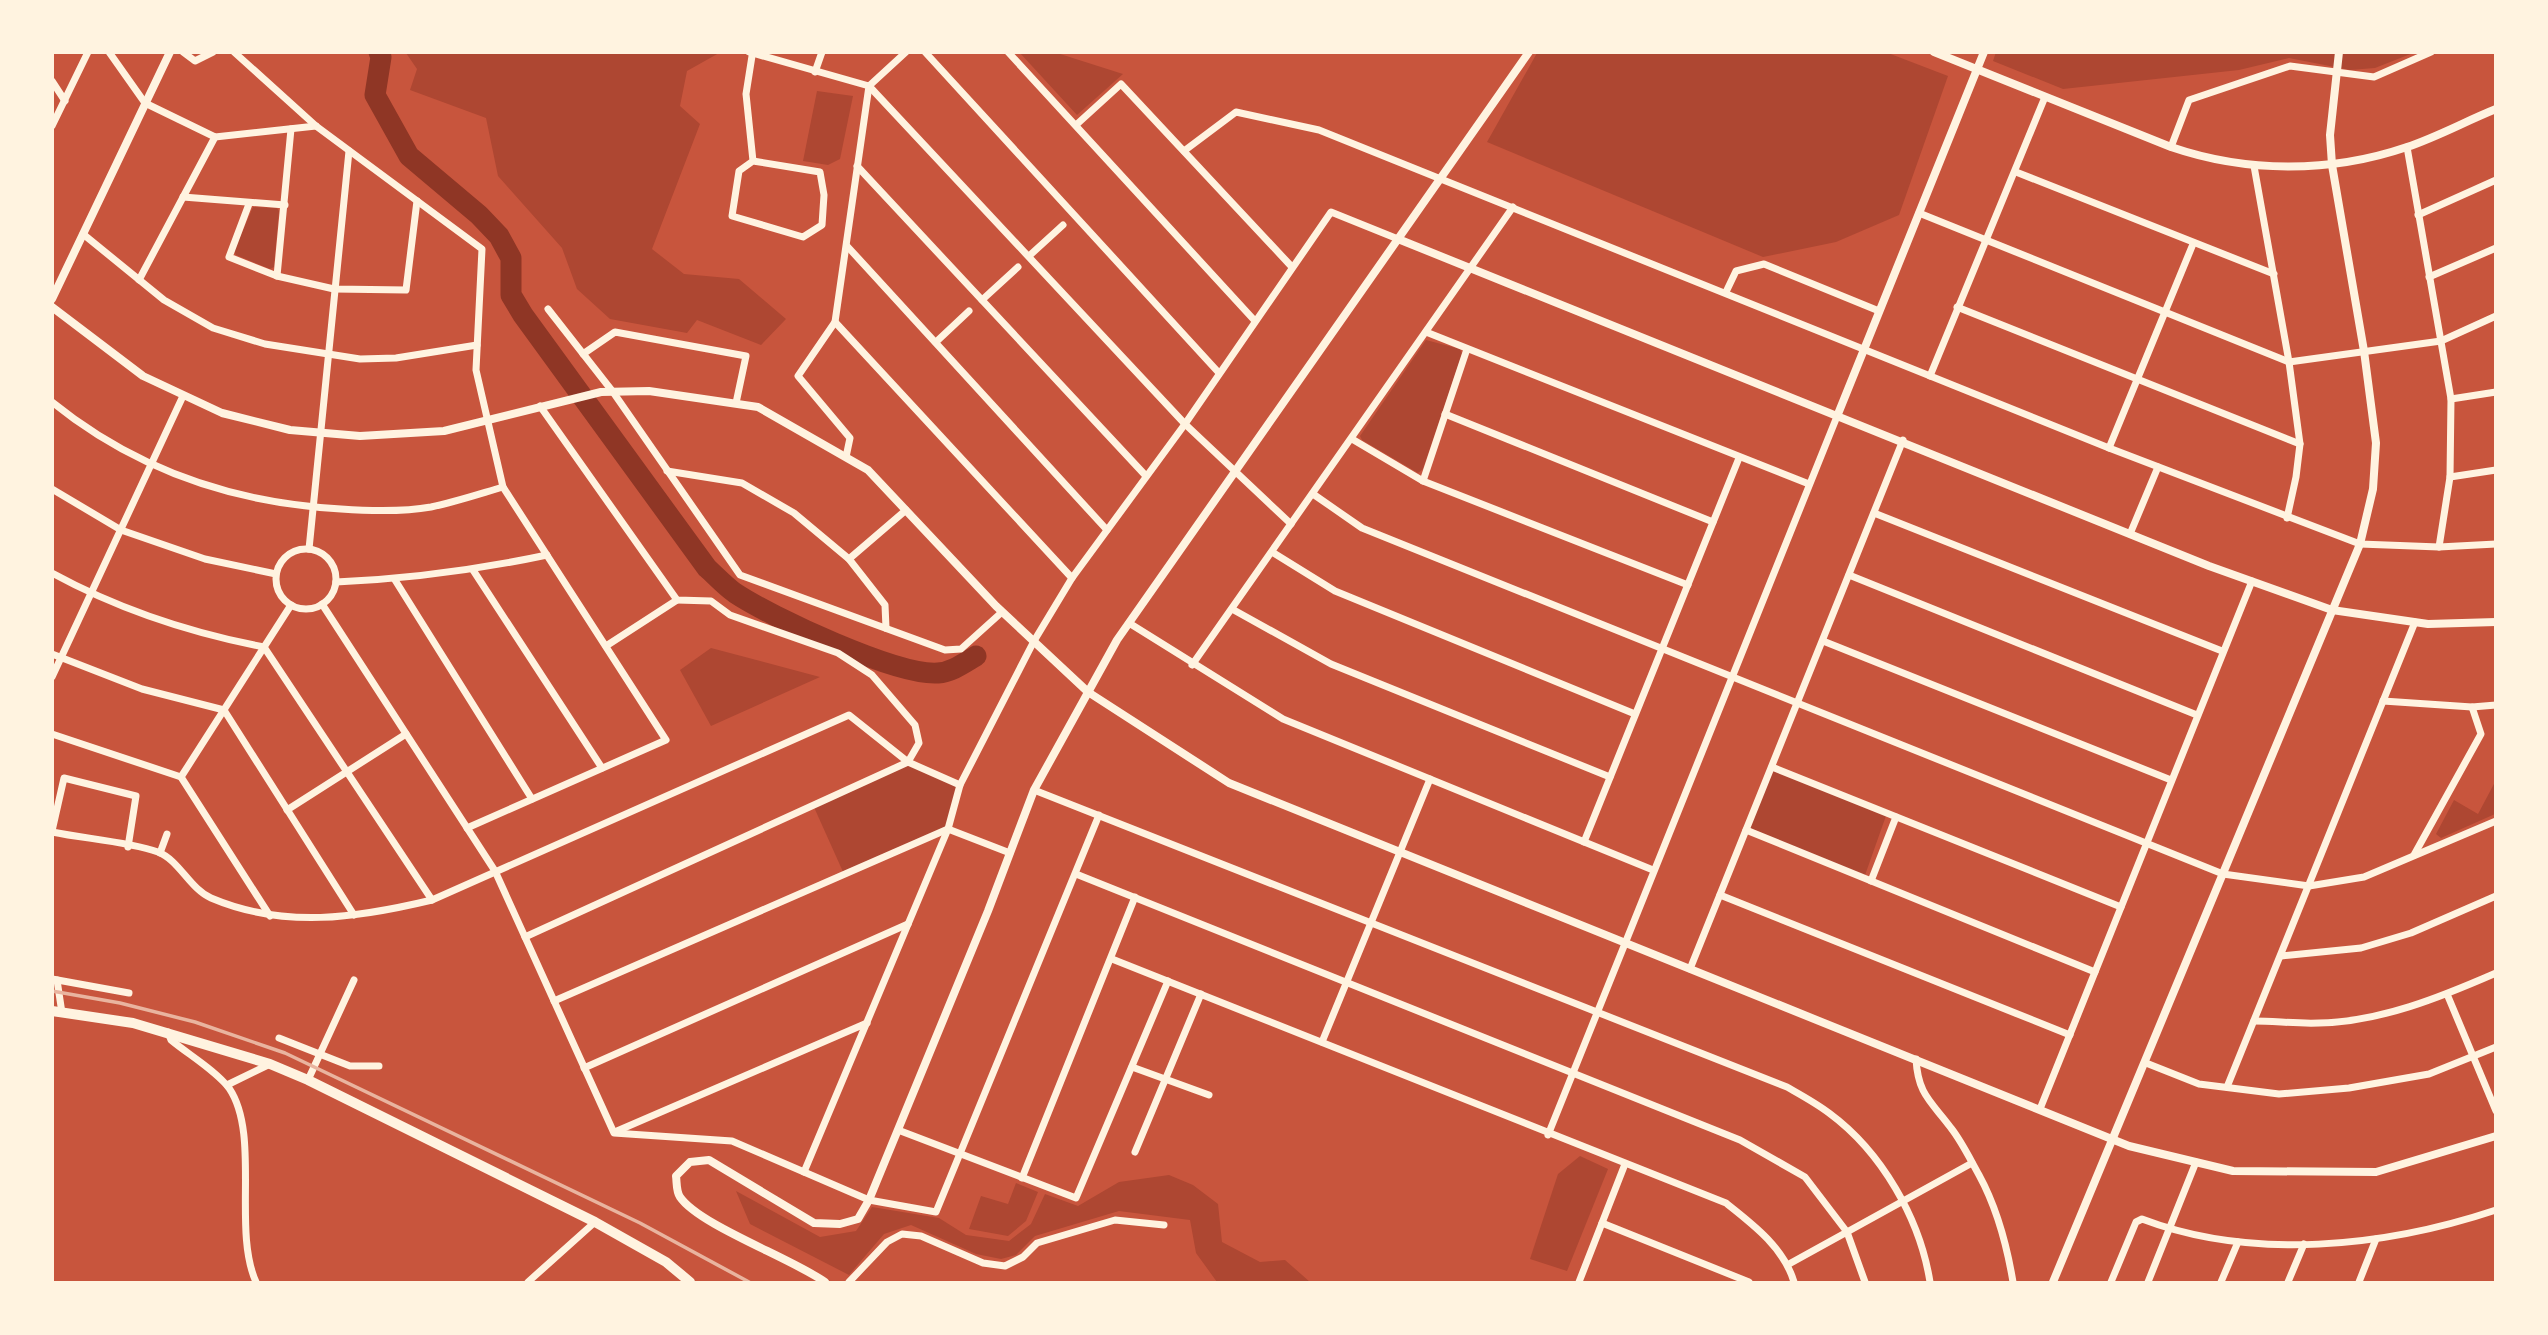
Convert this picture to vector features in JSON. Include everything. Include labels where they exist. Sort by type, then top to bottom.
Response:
[{"type":"main road","points":[[57,1012],[133,1023],[168,1032],[270,1064],[308,1080],[595,1222],[666,1262],[690,1283]]},
{"type":"street","points":[[52,126],[88,52]]},
{"type":"street","points":[[108,52],[145,103],[215,136],[316,126]]},
{"type":"street","points":[[52,299],[170,52]]},
{"type":"street","points":[[183,52],[195,61],[213,52]]},
{"type":"street","points":[[234,52],[316,126],[482,249],[476,370],[503,487],[666,740],[467,828]]},
{"type":"street","points":[[816,72],[822,52]]},
{"type":"street","points":[[846,457],[850,438],[798,376],[835,322],[869,86],[906,52]]},
{"type":"street","points":[[925,52],[1219,373]]},
{"type":"street","points":[[1008,52],[1255,321]]},
{"type":"street","points":[[825,1283],[808,1270],[693,1211],[678,1195],[676,1176],[690,1161],[709,1160],[814,1223],[840,1224],[858,1219],[869,1200],[898,1130],[1034,790],[1088,692],[1129,623],[1530,52]]},
{"type":"street","points":[[1934,52],[2171,147],[2208,160],[2253,166],[2332,165],[2407,147],[2496,109]]},
{"type":"street","points":[[1548,1135],[1730,677],[1984,52]]},
{"type":"street","points":[[2053,1283],[2115,1140],[2360,544],[2373,489],[2376,443],[2364,351],[2332,165],[2330,135],[2339,52]]},
{"type":"street","points":[[2171,147],[2189,100],[2290,66],[2374,78],[2431,52]]},
{"type":"street","points":[[753,161],[746,94],[751,54],[869,86],[1185,424],[1291,524]]},
{"type":"street","points":[[52,81],[65,101]]},
{"type":"street","points":[[1076,125],[1121,84],[1292,267]]},
{"type":"street","points":[[1930,376],[2045,97]]},
{"type":"street","points":[[1184,151],[1236,112],[1319,130],[2109,448],[2360,544],[2439,547],[2496,544]]},
{"type":"street","points":[[276,276],[291,129]]},
{"type":"street","points":[[139,280],[215,136]]},
{"type":"street","points":[[2407,147],[2451,399],[2450,477],[2439,547]]},
{"type":"street","points":[[309,549],[349,151]]},
{"type":"street","points":[[753,161],[820,172],[824,195],[821,225],[803,237],[732,216],[739,171],[753,161]]},
{"type":"street","points":[[857,166],[1146,476]]},
{"type":"street","points":[[2253,166],[2289,362],[2300,444],[2297,477],[2287,518]]},
{"type":"street","points":[[2016,172],[2274,274]]},
{"type":"street","points":[[2418,215],[2496,180]]},
{"type":"street","points":[[183,197],[285,205]]},
{"type":"street","points":[[249,204],[229,257],[276,276],[334,289],[406,290],[417,201]]},
{"type":"street","points":[[1192,665],[1513,207]]},
{"type":"street","points":[[804,1172],[948,829],[960,785],[1034,641],[1072,578],[1185,424],[1331,212],[1903,440],[2130,534],[2332,610],[2415,622],[2496,622]]},
{"type":"street","points":[[1919,213],[2168,310],[2289,362],[2441,341],[2496,316]]},
{"type":"street","points":[[1029,256],[1063,225]]},
{"type":"street","points":[[83,234],[164,300],[214,328],[265,344],[329,356],[397,358],[477,345]]},
{"type":"street","points":[[2109,448],[2193,244]]},
{"type":"street","points":[[847,246],[1107,530]]},
{"type":"street","points":[[2429,276],[2496,248]]},
{"type":"street","points":[[1726,292],[1736,271],[1764,264],[1879,311]]},
{"type":"street","points":[[982,300],[1018,267]]},
{"type":"street","points":[[52,307],[143,376],[183,396],[222,413],[320,434],[399,435],[444,431],[601,392],[649,391],[758,407],[868,470],[1002,612],[1088,692],[1229,783],[2115,1140],[2233,1171],[2376,1172],[2496,1136]]},
{"type":"street","points":[[1957,307],[2300,444]]},
{"type":"street","points":[[548,309],[613,392],[740,575],[945,650],[961,649],[1002,612]]},
{"type":"street","points":[[936,342],[969,311]]},
{"type":"street","points":[[835,322],[1072,578]]},
{"type":"street","points":[[583,354],[615,332],[746,356],[736,403]]},
{"type":"street","points":[[1426,332],[1809,484]]},
{"type":"street","points":[[1423,481],[1467,349]]},
{"type":"street","points":[[2451,399],[2496,392]]},
{"type":"street","points":[[52,677],[183,396]]},
{"type":"street","points":[[52,402],[89,432],[151,464],[227,492],[313,508],[370,511],[430,507],[503,487]]},
{"type":"street","points":[[540,406],[677,600]]},
{"type":"street","points":[[1445,414],[1713,522]]},
{"type":"street","points":[[1352,439],[1423,481],[1688,585]]},
{"type":"street","points":[[1690,969],[1903,440]]},
{"type":"street","points":[[1584,842],[1739,458]]},
{"type":"street","points":[[2130,534],[2158,467]]},
{"type":"street","points":[[2450,477],[2496,470]]},
{"type":"street","points":[[667,471],[742,484],[794,513],[849,559],[885,605],[886,628]]},
{"type":"street","points":[[52,489],[121,530],[205,559],[276,574]]},
{"type":"street","points":[[1313,494],[1362,528],[2223,874],[2309,886],[2364,877],[2496,821]]},
{"type":"street","points":[[849,559],[906,510]]},
{"type":"street","points":[[1874,513],[2222,651]]},
{"type":"street","points":[[309,549],[323,553],[330,560],[336,582],[330,598],[322,604],[303,609],[291,605],[279,593],[276,574],[285,556],[294,551],[309,549]]},
{"type":"street","points":[[1272,552],[1335,591],[1635,714]]},
{"type":"street","points":[[336,582],[395,580],[473,570],[547,555]]},
{"type":"street","points":[[473,570],[602,768]]},
{"type":"street","points":[[52,573],[91,594],[210,637],[264,647],[432,900]]},
{"type":"street","points":[[1849,575],[2197,715]]},
{"type":"street","points":[[395,580],[533,799]]},
{"type":"street","points":[[2040,1109],[2252,581]]},
{"type":"street","points":[[525,937],[908,762],[919,743],[915,725],[872,676],[838,653],[730,615],[711,601],[677,600],[606,646]]},
{"type":"street","points":[[322,604],[495,871],[614,1133]]},
{"type":"street","points":[[181,776],[291,605]]},
{"type":"street","points":[[1232,609],[1331,664],[1610,777]]},
{"type":"street","points":[[2227,1087],[2415,622]]},
{"type":"street","points":[[1129,623],[1192,665],[1283,719],[1653,870]]},
{"type":"street","points":[[1823,641],[2171,780]]},
{"type":"street","points":[[52,654],[142,689],[224,710],[354,915]]},
{"type":"street","points":[[2383,701],[2472,707],[2496,705]]},
{"type":"street","points":[[2414,856],[2482,734],[2472,707]]},
{"type":"street","points":[[128,846],[136,796],[64,778],[52,831],[160,853],[208,897],[270,916],[331,918],[432,900],[849,715],[908,762],[960,785]]},
{"type":"street","points":[[52,734],[181,776],[270,916]]},
{"type":"street","points":[[287,810],[406,734]]},
{"type":"street","points":[[1772,767],[2121,907]]},
{"type":"street","points":[[1322,1042],[1430,779]]},
{"type":"street","points":[[1034,790],[1597,1011],[1798,1094],[1830,1114],[1866,1149],[1903,1200],[1925,1252],[1930,1283]]},
{"type":"street","points":[[614,1133],[732,1141],[869,1200],[936,1212],[1098,815]]},
{"type":"street","points":[[1871,881],[1896,817]]},
{"type":"street","points":[[554,1001],[948,829],[1010,853]]},
{"type":"street","points":[[1746,830],[2095,972]]},
{"type":"street","points":[[160,853],[167,834]]},
{"type":"street","points":[[1076,874],[1740,1140],[1805,1177],[1847,1232],[1865,1283]]},
{"type":"street","points":[[1720,895],[2070,1035]]},
{"type":"street","points":[[2281,956],[2361,948],[2411,933],[2496,896]]},
{"type":"street","points":[[1022,1178],[1135,897]]},
{"type":"street","points":[[584,1068],[909,924]]},
{"type":"street","points":[[1112,959],[1548,1135],[1726,1203],[1756,1226],[1789,1264],[1794,1283]]},
{"type":"street","points":[[2254,1021],[2321,1023],[2376,1015],[2447,994],[2496,973]]},
{"type":"street","points":[[57,1012],[55,980],[129,993]]},
{"type":"street","points":[[308,1080],[354,980]]},
{"type":"street","points":[[898,1130],[1076,1198],[1168,981]]},
{"type":"street","points":[[1135,1152],[1200,994]]},
{"type":"street","points":[[2447,994],[2496,1111]]},
{"type":"street","points":[[614,1133],[867,1023]]},
{"type":"street","points":[[168,1032],[171,1040],[227,1085],[237,1101],[245,1151],[248,1263],[256,1283]]},
{"type":"street","points":[[279,1038],[350,1066],[379,1066]]},
{"type":"street","points":[[2146,1063],[2199,1084],[2279,1094],[2349,1088],[2429,1074],[2496,1047]]},
{"type":"street","points":[[1916,1059],[1917,1082],[1952,1129],[1972,1163],[2007,1245],[2013,1283]]},
{"type":"street","points":[[227,1085],[270,1064]]},
{"type":"street","points":[[1132,1067],[1209,1096]]},
{"type":"street","points":[[2148,1283],[2196,1162]]},
{"type":"street","points":[[1789,1264],[1972,1163]]},
{"type":"street","points":[[1579,1283],[1625,1164]]},
{"type":"street","points":[[2111,1283],[2136,1222],[2142,1219],[2169,1229],[2238,1242],[2304,1244],[2376,1239],[2463,1221],[2496,1210]]},
{"type":"street","points":[[849,1283],[887,1242],[902,1234],[921,1236],[983,1263],[1005,1266],[1023,1257],[1037,1243],[1115,1220],[1164,1225]]},
{"type":"street","points":[[528,1283],[595,1222]]},
{"type":"street","points":[[1602,1223],[1749,1283]]},
{"type":"street","points":[[2359,1283],[2376,1239]]},
{"type":"street","points":[[2221,1283],[2238,1242]]},
{"type":"street","points":[[2288,1283],[2304,1244]]},
{"type":"shaded area","points":[[1996,52],[2413,53],[2375,68],[2350,70],[2289,58],[2239,70],[2063,89],[1993,61]]},
{"type":"shaded area","points":[[406,53],[719,53],[687,71],[680,106],[700,124],[652,249],[684,274],[739,279],[786,319],[761,345],[697,320],[687,333],[610,319],[577,289],[562,248],[498,176],[486,118],[410,90],[417,69]]},
{"type":"shaded area","points":[[1020,53],[1057,53],[1123,74],[1077,115]]},
{"type":"shaded area","points":[[1537,53],[1888,53],[1948,76],[1899,215],[1836,242],[1763,257],[1487,142]]},
{"type":"shaded area","points":[[817,91],[853,96],[840,159],[828,165],[803,161]]},
{"type":"shaded area","points":[[253,207],[277,208],[279,211],[274,267],[270,269],[236,255],[234,251]]},
{"type":"shaded area","points":[[1426,340],[1460,349],[1462,354],[1423,469],[1418,473],[1362,440],[1360,436]]},
{"type":"shaded area","points":[[711,648],[820,677],[711,726],[680,670]]},
{"type":"shaded area","points":[[908,762],[960,785],[948,829],[844,874],[813,805]]},
{"type":"shaded area","points":[[1772,767],[1887,813],[1864,878],[1746,830]]},
{"type":"shaded area","points":[[2495,782],[2495,814],[2441,838],[2436,834],[2454,800],[2478,814]]},
{"type":"shaded area","points":[[1580,1156],[1608,1169],[1567,1271],[1530,1259],[1558,1174]]},
{"type":"shaded area","points":[[1169,1175],[1193,1185],[1218,1204],[1222,1242],[1260,1262],[1285,1260],[1310,1282],[1217,1282],[1196,1253],[1190,1220],[1119,1211],[1035,1236],[1016,1255],[1001,1259],[976,1254],[911,1225],[884,1234],[849,1275],[750,1224],[736,1191],[820,1237],[856,1231],[872,1207],[939,1218],[966,1235],[1009,1241],[1031,1224],[1045,1194],[1078,1206],[1119,1182]]},
{"type":"shaded area","points":[[1016,1183],[1038,1192],[1026,1221],[1008,1236],[969,1229],[981,1196],[1008,1204]]},
{"type":"waterway","points":[[379,52],[381,57],[375,95],[409,156],[479,215],[499,236],[511,258],[511,295],[523,315],[707,568],[735,593],[776,616],[835,643],[894,665],[938,673],[953,669],[976,656]]},
{"type":"railway","points":[[52,991],[120,1003],[195,1022],[285,1053],[640,1223],[749,1282]]}]
